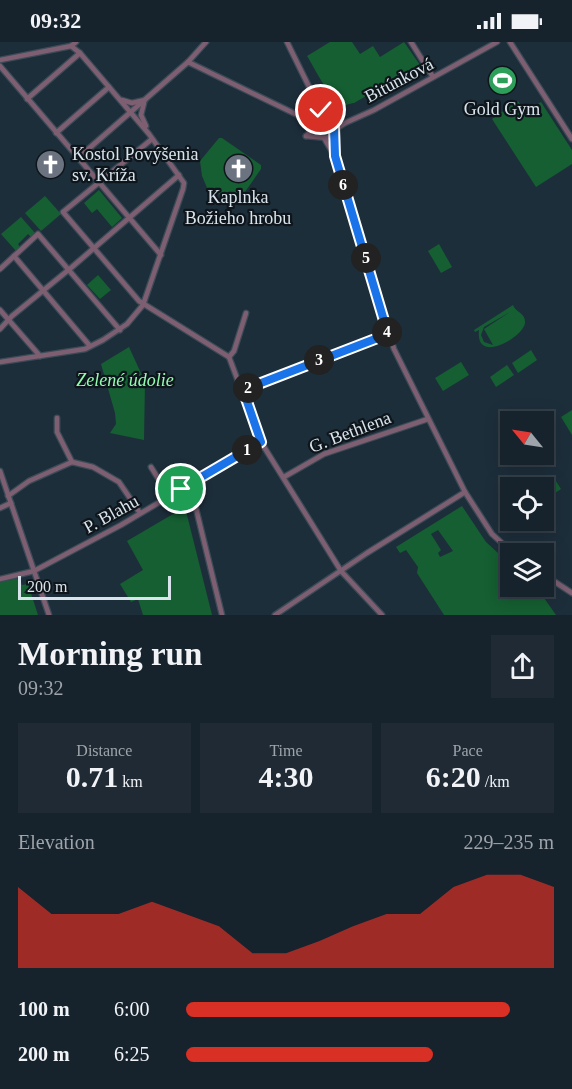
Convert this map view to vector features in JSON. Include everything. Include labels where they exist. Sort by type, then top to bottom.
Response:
[{"type":"street","points":[[78,158],[188,62],[206,42]]},
{"type":"street","points":[[287,42],[334,132],[335,156],[388,334],[465,492],[492,534],[502,543]]},
{"type":"street","points":[[411,42],[433,77]]},
{"type":"street","name":"Bitúnková","points":[[322,137],[497,42]]},
{"type":"street","points":[[510,42],[572,139]]},
{"type":"street","points":[[0,60],[74,44],[151,137],[184,183],[143,305],[134,318],[120,330],[90,346],[0,362]]},
{"type":"street","points":[[27,99],[80,53]]},
{"type":"street","points":[[188,62],[310,120]]},
{"type":"street","points":[[0,66],[161,255]]},
{"type":"street","points":[[56,133],[109,87]]},
{"type":"street","points":[[119,99],[132,103],[146,100]]},
{"type":"street","points":[[146,100],[141,115],[151,137]]},
{"type":"street","points":[[316,100],[318,133],[335,156]]},
{"type":"street","name":"Bitúnková","points":[[318,125],[330,122],[345,123]]},
{"type":"street","points":[[318,125],[306,136],[322,137]]},
{"type":"street","points":[[151,137],[63,212],[143,305],[229,357],[261,442],[341,571],[382,615]]},
{"type":"street","points":[[0,329],[178,175]]},
{"type":"street","points":[[0,268],[38,234],[120,330]]},
{"type":"street","points":[[14,256],[90,346]]},
{"type":"street","points":[[0,310],[40,356]]},
{"type":"street","points":[[229,357],[234,351],[246,314]]},
{"type":"street","points":[[243,390],[388,334]]},
{"type":"street","points":[[57,418],[57,432],[72,462]]},
{"type":"street","name":"G. Bethlena","points":[[284,477],[324,454],[428,418]]},
{"type":"street","name":"P. Blahu","points":[[0,579],[34,571],[140,513],[261,442]]},
{"type":"street","points":[[8,496],[29,481],[72,462],[93,467],[119,482],[140,513]]},
{"type":"street","points":[[151,467],[169,496]]},
{"type":"street","points":[[0,471],[49,615]]},
{"type":"street","points":[[189,484],[222,615]]},
{"type":"street","points":[[275,615],[465,492]]},
{"type":"street","points":[[0,508],[11,503]]},
{"type":"street","points":[[554,581],[572,593]]},
{"type":"green space","points":[[330,42],[352,42],[360,54],[373,46],[380,57],[404,42],[420,65],[354,103],[345,105],[329,92],[307,56]]},
{"type":"green space","points":[[518,101],[526,111],[541,102],[572,150],[572,164],[536,187],[492,119]]},
{"type":"green space","points":[[219,138],[261,165],[261,169],[238,202],[208,190],[202,176],[200,161]]},
{"type":"green space","points":[[99,190],[122,218],[112,227],[97,209],[92,213],[84,203]]},
{"type":"green space","points":[[45,196],[61,214],[41,231],[25,213]]},
{"type":"green space","points":[[21,217],[35,233],[31,237],[28,234],[18,244],[20,247],[16,251],[1,234]]},
{"type":"green space","points":[[439,244],[452,267],[441,273],[428,251]]},
{"type":"green space","points":[[98,275],[111,290],[100,299],[87,285]]},
{"type":"green space","points":[[513,305],[525,320],[522,329],[509,341],[491,347],[484,346],[480,340],[479,330],[475,332],[474,330]],"holes":[[[510,312],[484,329],[493,345],[484,342],[481,335],[484,327]]]},
{"type":"green space","name":"Zelené údolie","points":[[129,347],[145,382],[144,440],[110,433],[116,424],[115,413],[101,364]]},
{"type":"green space","points":[[531,350],[537,360],[518,373],[512,363]]},
{"type":"green space","points":[[461,362],[469,375],[443,391],[435,378]]},
{"type":"green space","points":[[507,365],[514,375],[496,387],[490,377]]},
{"type":"green space","points":[[572,410],[572,435],[561,417]]},
{"type":"green space","points":[[554,478],[561,489],[554,494]]},
{"type":"green space","points":[[462,506],[486,542],[500,555],[500,597],[543,597],[556,615],[444,615],[417,573],[418,567],[406,550],[400,553],[396,547]],"holes":[[[438,530],[453,551],[440,557],[438,553],[441,550],[431,534]]]},
{"type":"green space","points":[[185,507],[212,615],[143,615],[138,599],[131,602],[120,584],[143,570],[127,541]]},
{"type":"green space","points":[[15,578],[20,580],[22,585],[28,584],[38,615],[0,615],[0,582]]},
{"type":"place","name":"Gold Gym","points":[[502,80]]},
{"type":"place","name":"Kostol Povýšenia sv. Kríža","points":[[51,164]]},
{"type":"place","name":"Kaplnka Božieho hrobu","points":[[238,168]]},
{"type":"route","points":[[181,489],[261,442],[243,390],[388,334],[335,156],[334,127],[321,110]]}]
